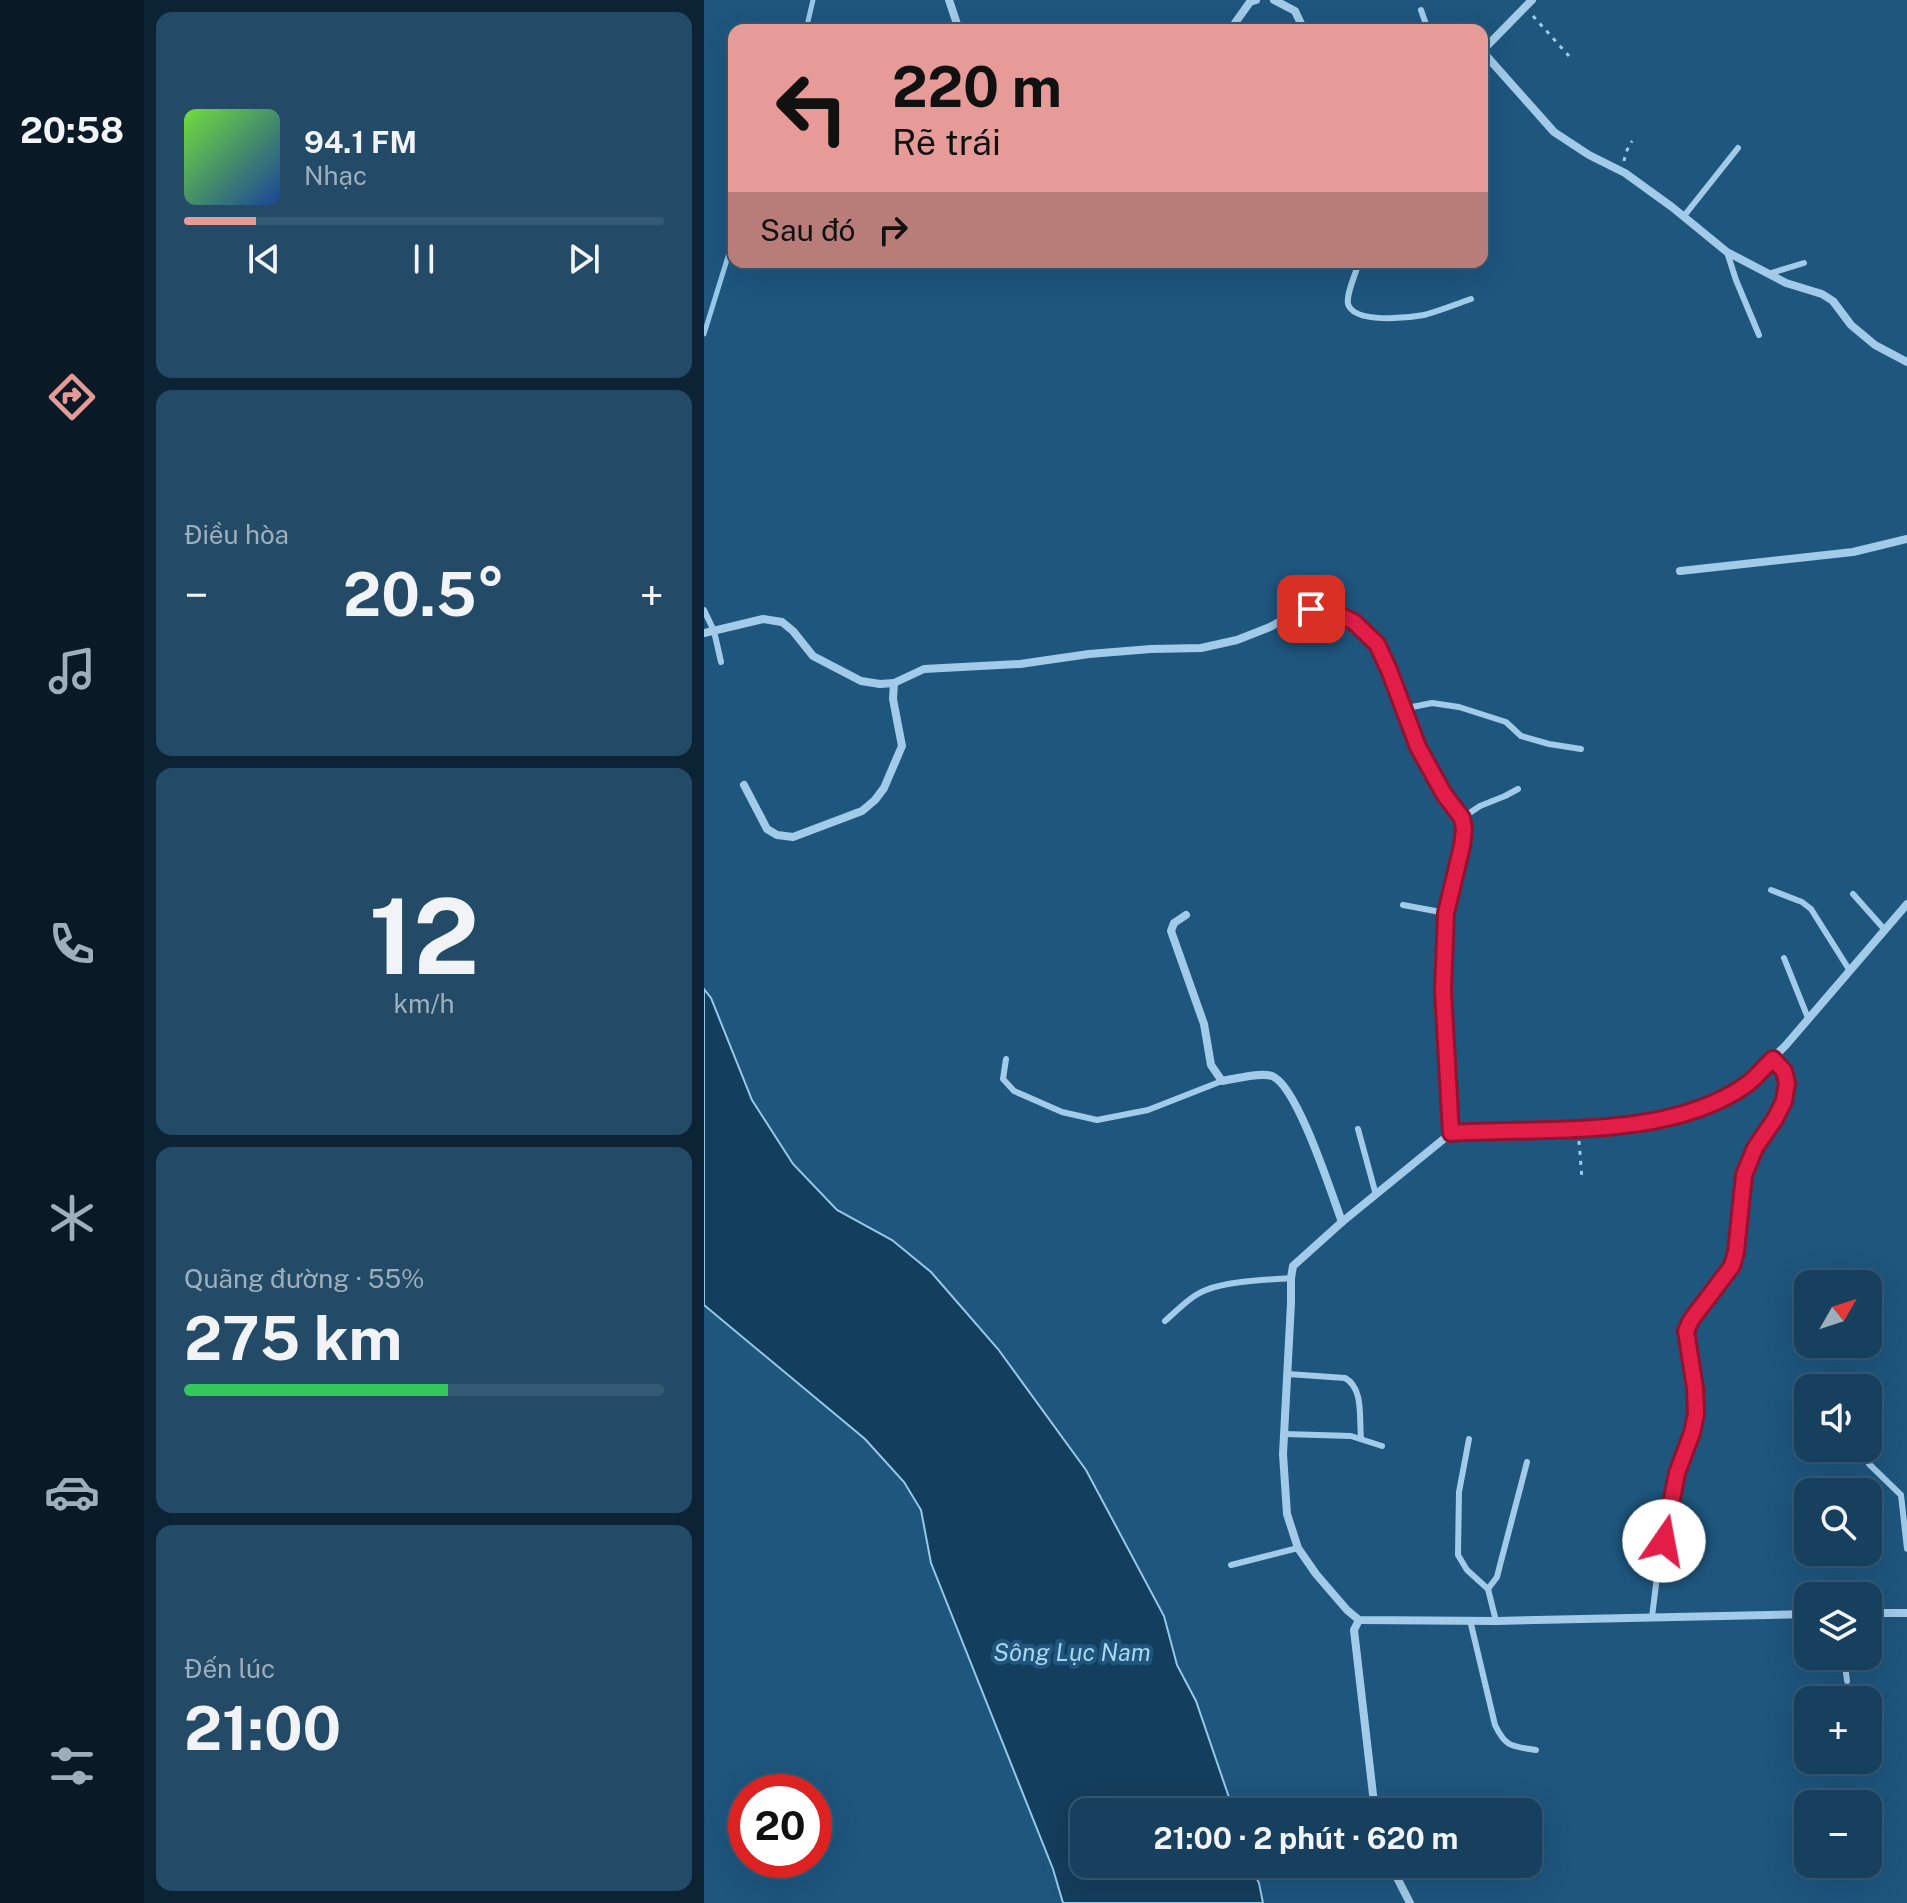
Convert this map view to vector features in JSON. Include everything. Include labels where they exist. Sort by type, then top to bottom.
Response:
[{"type":"street","points":[[949,0],[957,24]]},
{"type":"street","points":[[1274,0],[1295,11],[1301,24]]},
{"type":"street","points":[[1488,45],[1532,0]]},
{"type":"street","points":[[1235,24],[1252,1]]},
{"type":"street","points":[[1488,58],[1554,132],[1589,155],[1625,173],[1727,252],[1786,283],[1822,294],[1833,301],[1851,325],[1875,345],[1907,362]]},
{"type":"street","points":[[1680,571],[1853,552],[1907,539]]},
{"type":"street","points":[[704,633],[763,619],[782,622],[813,656],[861,681],[894,683],[924,669],[1020,664],[1151,649],[1201,648],[1237,640],[1311,609],[1333,612],[1354,622],[1377,644],[1418,747],[1444,794],[1462,818],[1462,846],[1446,913],[1443,991],[1451,1133]]},
{"type":"street","points":[[744,785],[767,829],[777,835],[793,837],[862,811],[884,788],[902,746],[893,699],[894,683]]},
{"type":"street","points":[[1794,1614],[1496,1621],[1359,1620],[1316,1574],[1298,1548],[1287,1514],[1283,1454],[1291,1278],[1293,1266],[1451,1133],[1638,1124],[1681,1114],[1747,1084],[1773,1059],[1907,904]]},
{"type":"street","points":[[1186,915],[1174,923],[1171,931],[1204,1024],[1211,1065],[1222,1081],[1264,1075],[1274,1077],[1281,1084],[1304,1123],[1342,1222]]},
{"type":"street","points":[[1882,1613],[1907,1613]]},
{"type":"street","points":[[1359,1620],[1354,1630],[1373,1798]]},
{"type":"street","points":[[1397,1878],[1410,1903]]},
{"type":"lane","points":[[1421,10],[1426,24]]},
{"type":"lane","points":[[1684,216],[1738,148]]},
{"type":"lane","points":[[1727,252],[1759,335]]},
{"type":"lane","points":[[1768,274],[1804,263]]},
{"type":"lane","points":[[1357,268],[1348,301],[1349,308],[1357,314],[1380,319],[1423,315],[1471,299]]},
{"type":"lane","points":[[704,610],[714,631],[721,662]]},
{"type":"lane","points":[[1402,709],[1432,703],[1459,707],[1506,722],[1521,736],[1581,749]]},
{"type":"lane","points":[[1462,818],[1518,789]]},
{"type":"lane","points":[[1771,890],[1802,902],[1811,909],[1850,971]]},
{"type":"lane","points":[[1853,894],[1885,930]]},
{"type":"lane","points":[[1403,905],[1446,913]]},
{"type":"lane","points":[[1784,958],[1808,1018]]},
{"type":"lane","points":[[1006,1059],[1003,1079],[1014,1091],[1062,1112],[1097,1120],[1148,1110],[1222,1081]]},
{"type":"lane","points":[[1652,1617],[1658,1568],[1677,1473],[1696,1414],[1686,1331],[1732,1266],[1744,1175],[1755,1148],[1784,1101],[1787,1083],[1784,1071],[1773,1059]]},
{"type":"lane","points":[[1358,1129],[1376,1195]]},
{"type":"lane","points":[[1165,1321],[1208,1289],[1291,1278]]},
{"type":"lane","points":[[1288,1374],[1345,1378],[1353,1382],[1357,1390],[1361,1438]]},
{"type":"lane","points":[[1285,1434],[1351,1436],[1382,1446]]},
{"type":"lane","points":[[1469,1439],[1459,1492],[1458,1555],[1467,1570],[1488,1589],[1496,1621]]},
{"type":"lane","points":[[1488,1589],[1497,1577],[1527,1462]]},
{"type":"lane","points":[[1869,1464],[1901,1495],[1907,1549]]},
{"type":"lane","points":[[1231,1565],[1298,1548]]},
{"type":"lane","points":[[1470,1620],[1495,1725],[1502,1739],[1511,1745],[1536,1750]]},
{"type":"lane","points":[[1846,1670],[1847,1681]]},
{"type":"path","points":[[1525,8],[1569,56]]},
{"type":"path","points":[[1625,173],[1626,152],[1632,141]]},
{"type":"path","points":[[1578,1129],[1582,1179]]},
{"type":"water","name":"Sông Lục Nam","points":[[704,989],[711,998],[752,1100],[793,1164],[837,1210],[892,1240],[931,1272],[998,1349],[1086,1470],[1164,1616],[1177,1665],[1196,1701],[1229,1798],[1070,1798],[1070,1878],[1256,1878],[1263,1903],[1063,1903],[1053,1869],[931,1563],[921,1510],[904,1482],[865,1439],[704,1305]]},
{"type":"waterway","points":[[807,24],[813,0]]},
{"type":"waterway","points":[[704,334],[728,256]]},
{"type":"route","points":[[1311,609],[1333,612],[1354,622],[1377,644],[1418,747],[1444,794],[1462,818],[1462,846],[1446,913],[1443,991],[1451,1133],[1638,1124],[1681,1114],[1713,1102],[1747,1084],[1773,1059],[1784,1071],[1787,1083],[1784,1101],[1755,1148],[1744,1175],[1732,1266],[1686,1331],[1696,1414],[1677,1473],[1664,1541]]}]
